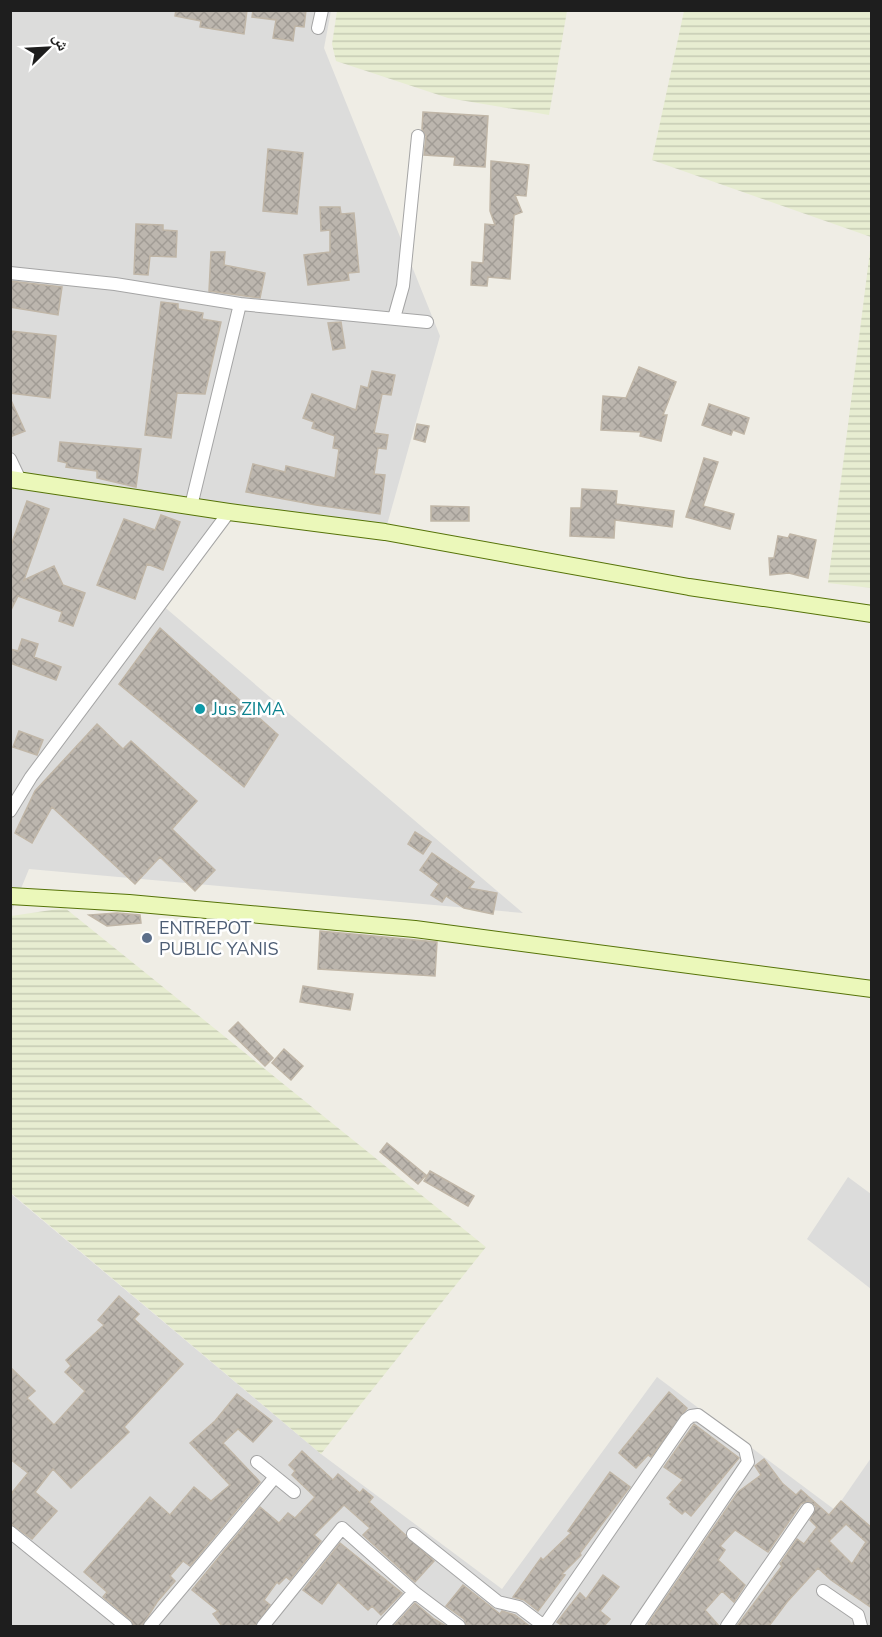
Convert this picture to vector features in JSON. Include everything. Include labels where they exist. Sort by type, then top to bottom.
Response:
[{"type":"main road","points":[[15,479],[229,512],[385,532],[689,587],[872,614]]},
{"type":"main road","points":[[10,896],[129,903],[415,929],[872,989]]},
{"type":"street","points":[[318,28],[322,10]]},
{"type":"street","points":[[394,318],[403,286],[418,136]]},
{"type":"street","points":[[10,273],[115,284],[240,304],[427,322]]},
{"type":"street","points":[[191,506],[240,304]]},
{"type":"street","points":[[10,459],[15,479]]},
{"type":"street","points":[[10,811],[31,777],[229,512]]},
{"type":"street","points":[[413,1534],[498,1602],[519,1607],[544,1626],[686,1420],[691,1416],[698,1416],[745,1449],[748,1462],[637,1626]]},
{"type":"street","points":[[257,1462],[294,1492]]},
{"type":"street","points":[[150,1626],[275,1477]]},
{"type":"street","points":[[727,1626],[808,1509]]},
{"type":"street","points":[[263,1626],[342,1528],[414,1592],[459,1626]]},
{"type":"street","points":[[10,1532],[126,1626]]},
{"type":"street","points":[[824,1591],[858,1623]]},
{"type":"street","points":[[383,1626],[414,1592]]},
{"type":"shaded area","points":[[11,11],[331,11],[324,48],[440,336],[385,532],[229,512],[161,604],[523,913],[29,869],[11,913]]},
{"type":"shaded area","points":[[848,1177],[871,1194],[871,1289],[807,1239]]},
{"type":"shaded area","points":[[10,1193],[321,1454],[502,1589],[657,1377],[835,1510],[871,1458],[871,1626],[11,1626]]},
{"type":"green space","points":[[337,11],[567,11],[549,115],[448,98],[336,61],[332,44]]},
{"type":"green space","points":[[684,11],[871,11],[871,237],[652,160]]},
{"type":"green space","points":[[871,243],[871,588],[828,583]]},
{"type":"green space","points":[[65,908],[486,1247],[321,1454],[11,1193],[11,916]]},
{"type":"building","points":[[176,10],[247,10],[244,34],[200,27],[201,21],[175,16]]},
{"type":"building","points":[[253,10],[306,10],[304,27],[295,26],[293,41],[273,38],[276,20],[252,17]]},
{"type":"building","points":[[423,112],[488,116],[485,167],[454,165],[455,157],[424,155],[426,136],[422,129]]},
{"type":"building","points":[[268,149],[303,153],[297,214],[263,211]]},
{"type":"building","points":[[491,161],[529,165],[526,196],[515,195],[522,212],[514,215],[510,279],[488,277],[487,286],[471,285],[472,262],[483,263],[485,224],[495,225],[490,211]]},
{"type":"building","points":[[320,207],[340,207],[341,214],[354,213],[359,272],[348,273],[349,280],[308,285],[304,255],[330,252],[330,230],[321,231]]},
{"type":"building","points":[[136,224],[163,225],[163,230],[177,231],[176,257],[150,256],[148,275],[134,274]]},
{"type":"building","points":[[211,252],[225,252],[224,265],[265,273],[260,298],[209,291]]},
{"type":"building","points":[[10,281],[62,287],[58,315],[10,307]]},
{"type":"building","points":[[161,302],[178,304],[178,309],[203,313],[202,319],[221,322],[205,394],[177,393],[171,438],[145,435]]},
{"type":"building","points":[[341,322],[345,348],[333,350],[328,323]]},
{"type":"building","points":[[10,331],[56,336],[50,398],[10,393]]},
{"type":"building","points":[[639,367],[676,382],[663,415],[667,415],[661,441],[640,436],[641,432],[601,430],[603,396],[626,398]]},
{"type":"building","points":[[372,371],[395,375],[391,395],[382,394],[374,433],[388,435],[386,449],[378,448],[374,474],[385,475],[380,514],[246,492],[253,464],[285,472],[286,466],[335,478],[339,449],[333,448],[335,436],[312,428],[314,422],[303,418],[312,394],[356,410],[361,386],[368,388]]},
{"type":"building","points":[[10,398],[25,431],[10,437]]},
{"type":"building","points":[[709,404],[749,418],[744,434],[733,430],[731,435],[702,425]]},
{"type":"building","points":[[417,424],[429,426],[425,442],[414,439]]},
{"type":"building","points":[[60,442],[141,449],[136,487],[97,478],[97,471],[66,467],[67,463],[58,461]]},
{"type":"building","points":[[704,458],[718,462],[703,506],[734,514],[730,529],[686,517]]},
{"type":"building","points":[[582,489],[617,491],[616,504],[674,511],[672,527],[615,520],[614,538],[570,536],[571,508],[581,508]]},
{"type":"building","points":[[27,501],[49,509],[24,580],[54,566],[63,585],[85,593],[73,626],[59,621],[62,612],[18,596],[10,612],[10,548]]},
{"type":"building","points":[[431,506],[469,507],[469,521],[431,521]]},
{"type":"building","points":[[161,515],[180,522],[163,570],[147,564],[135,599],[97,585],[124,519],[155,530]]},
{"type":"building","points":[[790,534],[816,540],[808,578],[789,573],[770,575],[769,558],[774,558],[778,536],[788,538]]},
{"type":"building","name":"Jus ZIMA","points":[[160,628],[278,735],[244,787],[119,684]]},
{"type":"building","points":[[22,639],[38,644],[34,657],[61,667],[56,680],[10,663],[10,649],[18,651]]},
{"type":"building","points":[[97,724],[123,749],[131,741],[197,801],[172,829],[215,870],[195,891],[160,857],[135,884],[52,807],[32,843],[15,833],[35,791]]},
{"type":"building","points":[[19,731],[43,740],[37,755],[13,747]]},
{"type":"building","points":[[415,832],[431,842],[423,854],[408,844]]},
{"type":"building","points":[[432,853],[474,882],[469,888],[497,893],[493,914],[464,908],[446,896],[442,902],[431,895],[439,884],[420,870]]},
{"type":"building","points":[[117,913],[140,915],[141,923],[107,926],[89,915]]},
{"type":"building","points":[[320,931],[437,942],[435,976],[318,969]]},
{"type":"building","points":[[303,986],[353,994],[350,1010],[300,1002]]},
{"type":"building","points":[[238,1022],[273,1058],[265,1066],[229,1031]]},
{"type":"building","points":[[284,1049],[303,1066],[291,1080],[272,1063]]},
{"type":"building","points":[[387,1143],[426,1175],[418,1184],[380,1152]]},
{"type":"building","points":[[430,1171],[474,1196],[468,1206],[424,1181]]},
{"type":"building","points":[[119,1296],[139,1314],[134,1319],[183,1364],[124,1427],[129,1432],[71,1488],[53,1469],[35,1492],[57,1511],[32,1539],[10,1523],[10,1495],[28,1473],[10,1459],[10,1367],[35,1391],[27,1398],[54,1425],[85,1391],[65,1372],[71,1366],[66,1360],[104,1325],[98,1320]]},
{"type":"building","points":[[669,1392],[687,1408],[651,1457],[648,1455],[636,1468],[619,1453]]},
{"type":"building","points":[[237,1394],[272,1421],[253,1442],[238,1429],[223,1443],[260,1482],[190,1566],[183,1561],[170,1576],[175,1581],[157,1602],[142,1626],[134,1626],[131,1620],[103,1597],[107,1592],[84,1572],[150,1497],[170,1515],[194,1487],[211,1501],[230,1485],[190,1443],[215,1421]]},
{"type":"building","points":[[694,1424],[739,1458],[691,1516],[685,1511],[682,1514],[670,1504],[672,1502],[667,1498],[683,1480],[664,1467]]},
{"type":"building","points":[[302,1451],[333,1480],[338,1474],[360,1493],[363,1489],[373,1497],[369,1502],[434,1561],[415,1582],[363,1535],[370,1528],[344,1505],[314,1535],[321,1541],[290,1580],[286,1577],[279,1584],[277,1582],[264,1600],[270,1605],[255,1626],[222,1626],[213,1614],[218,1611],[192,1590],[260,1507],[279,1523],[288,1513],[295,1518],[315,1497],[292,1475],[295,1471],[289,1465]]},
{"type":"building","points":[[764,1459],[782,1483],[796,1495],[801,1490],[829,1515],[841,1501],[872,1528],[872,1608],[831,1580],[818,1568],[769,1626],[737,1626],[782,1566],[780,1564],[797,1539],[804,1544],[817,1527],[810,1520],[816,1506],[808,1501],[801,1504],[768,1552],[735,1530],[720,1546],[725,1550],[718,1560],[745,1585],[734,1602],[722,1591],[705,1610],[719,1626],[652,1626],[648,1624],[738,1492],[761,1475],[755,1466]],"holes":[[[846,1524],[866,1542],[852,1564],[829,1541]]]},
{"type":"building","points":[[610,1472],[630,1487],[580,1553],[581,1555],[562,1574],[565,1575],[538,1611],[524,1600],[513,1597],[541,1558],[543,1560],[571,1533],[568,1531]]},
{"type":"building","points":[[340,1543],[402,1593],[381,1615],[372,1606],[368,1610],[338,1582],[322,1604],[303,1590]]},
{"type":"building","points":[[603,1575],[619,1587],[600,1611],[610,1619],[604,1626],[563,1626],[557,1622],[580,1593],[586,1599]]},
{"type":"building","points":[[463,1585],[500,1614],[502,1611],[515,1615],[528,1625],[467,1626],[464,1619],[446,1606]]},
{"type":"building","points":[[415,1603],[434,1619],[446,1626],[394,1626]]},
{"type":"place","name":"Jus ZIMA","points":[[200,709]]},
{"type":"place","name":"ENTREPOT PUBLIC YANIS","points":[[147,938]]}]
